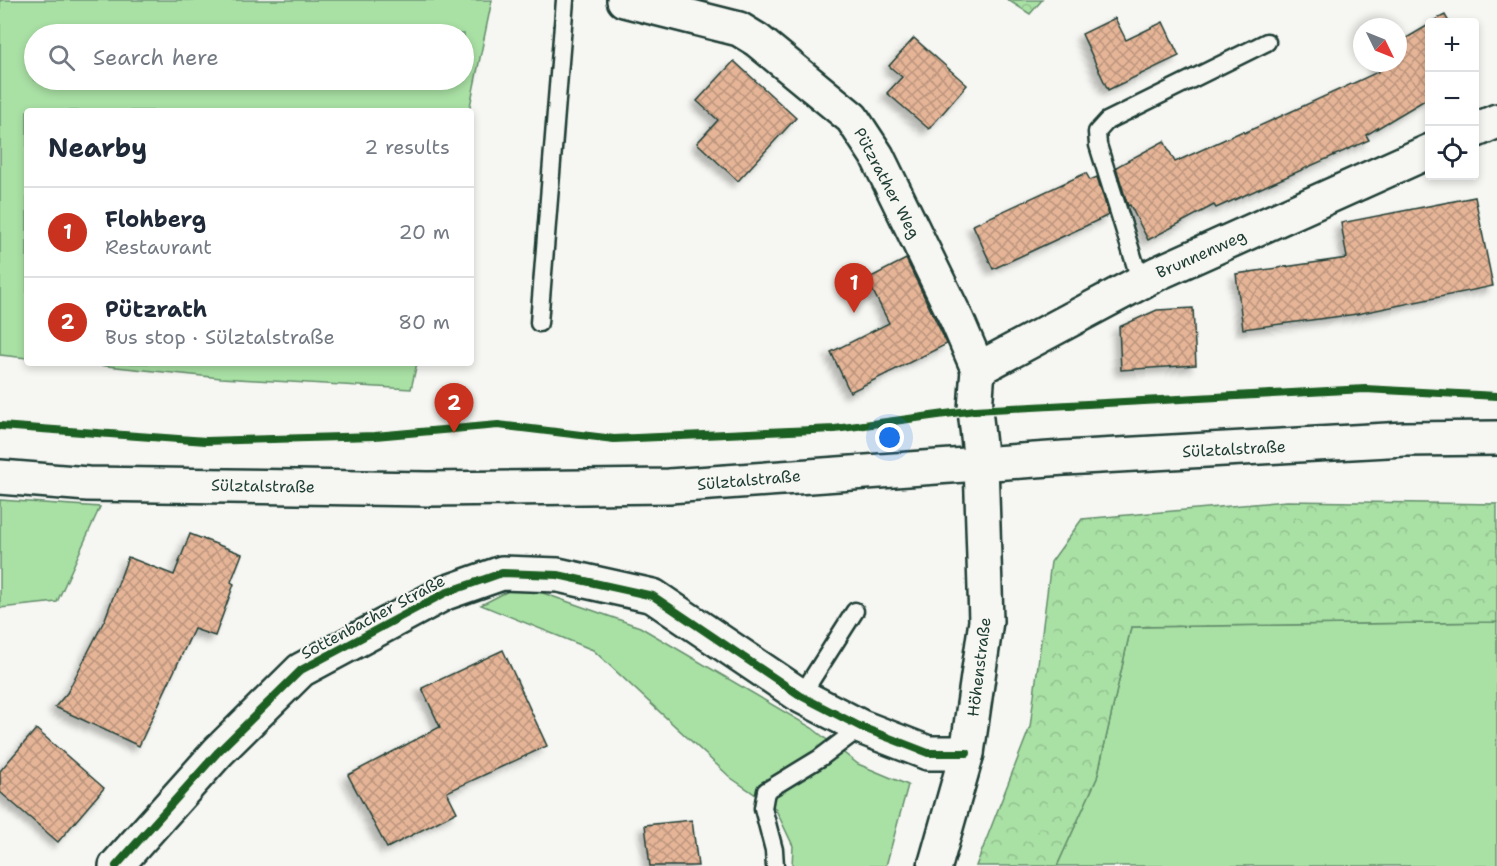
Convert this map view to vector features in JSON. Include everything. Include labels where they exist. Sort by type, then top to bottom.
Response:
[{"type":"street","name":"Pützrather Weg","points":[[624,0],[739,29],[757,40],[852,118],[877,156],[978,369],[975,410],[981,463]]},
{"type":"street","points":[[1479,129],[1497,121]]},
{"type":"street","name":"Brunnenweg","points":[[978,369],[1156,274],[1425,153]]},
{"type":"street","name":"Sülztalstraße","points":[[0,477],[88,484],[428,489],[669,486],[981,463],[1405,439],[1497,438]]},
{"type":"street","name":"Höhenstraße","points":[[935,866],[967,753],[986,621],[981,463]]},
{"type":"street","name":"Sottenbacher Straße","points":[[116,866],[218,752],[301,670],[445,593],[502,573],[558,575],[652,596],[801,696],[861,728],[928,753],[967,753]]},
{"type":"lane","points":[[539,323],[565,0]]},
{"type":"lane","points":[[1141,283],[1098,145],[1097,132],[1107,121],[1268,42]]},
{"type":"lane","points":[[801,696],[855,611]]},
{"type":"lane","points":[[775,866],[774,850],[763,808],[766,791],[820,758],[861,728]]},
{"type":"green space","points":[[0,0],[492,0],[474,87],[474,24],[24,24],[24,90],[473,90],[470,108],[24,108],[24,358],[0,355]]},
{"type":"green space","points":[[1008,0],[1042,0],[1030,14]]},
{"type":"green space","points":[[107,366],[416,366],[411,389],[221,378]]},
{"type":"green space","points":[[0,500],[100,507],[57,602],[0,608]]},
{"type":"green space","points":[[1287,501],[1497,504],[1497,622],[1131,627],[1097,778],[1057,866],[976,866],[1030,727],[1051,562],[1082,519]]},
{"type":"green space","points":[[520,585],[640,627],[812,728],[858,764],[908,785],[886,866],[792,866],[793,846],[775,808],[731,778],[593,650],[481,605]]},
{"type":"green space","points":[[1497,622],[1497,866],[1057,866],[1097,778],[1131,627]]},
{"type":"building","points":[[1115,18],[1126,40],[1163,22],[1179,56],[1108,90],[1082,34]]},
{"type":"building","points":[[1425,27],[1425,100],[1366,135],[1369,140],[1216,208],[1214,205],[1148,240],[1130,205],[1128,206],[1116,167],[1164,141],[1175,162],[1378,72],[1407,72],[1407,38]]},
{"type":"building","points":[[914,38],[967,85],[929,129],[887,93],[902,77],[889,66]]},
{"type":"building","points":[[734,61],[796,118],[738,181],[697,143],[718,120],[697,101]]},
{"type":"building","points":[[1086,173],[1090,180],[1097,177],[1109,215],[993,269],[973,225]]},
{"type":"building","points":[[1475,197],[1493,286],[1357,314],[1243,329],[1236,274],[1347,258],[1341,223]]},
{"type":"building","points":[[906,259],[947,344],[850,392],[831,352],[889,323],[867,279]]},
{"type":"building","points":[[1193,308],[1196,365],[1121,370],[1119,327],[1157,310]]},
{"type":"building","points":[[190,534],[242,554],[215,636],[194,629],[139,746],[55,707],[67,693],[105,619],[128,557],[174,575]]},
{"type":"building","points":[[503,650],[547,746],[447,792],[457,812],[387,848],[348,775],[440,727],[422,688]]},
{"type":"building","points":[[36,729],[104,788],[58,842],[0,792],[0,771]]},
{"type":"building","points":[[692,820],[698,866],[650,866],[645,825]]},
{"type":"cycle path","points":[[0,426],[206,441],[375,436],[498,425],[614,439],[835,429],[975,410],[1365,389],[1497,396]]},
{"type":"cycle path","points":[[116,866],[218,752],[301,670],[445,593],[502,573],[558,575],[653,596],[801,696],[861,727],[928,753],[967,753]]},
{"type":"place","name":"Flohberg","points":[[854,313]]},
{"type":"place","name":"Pützrath","points":[[454,433]]}]
